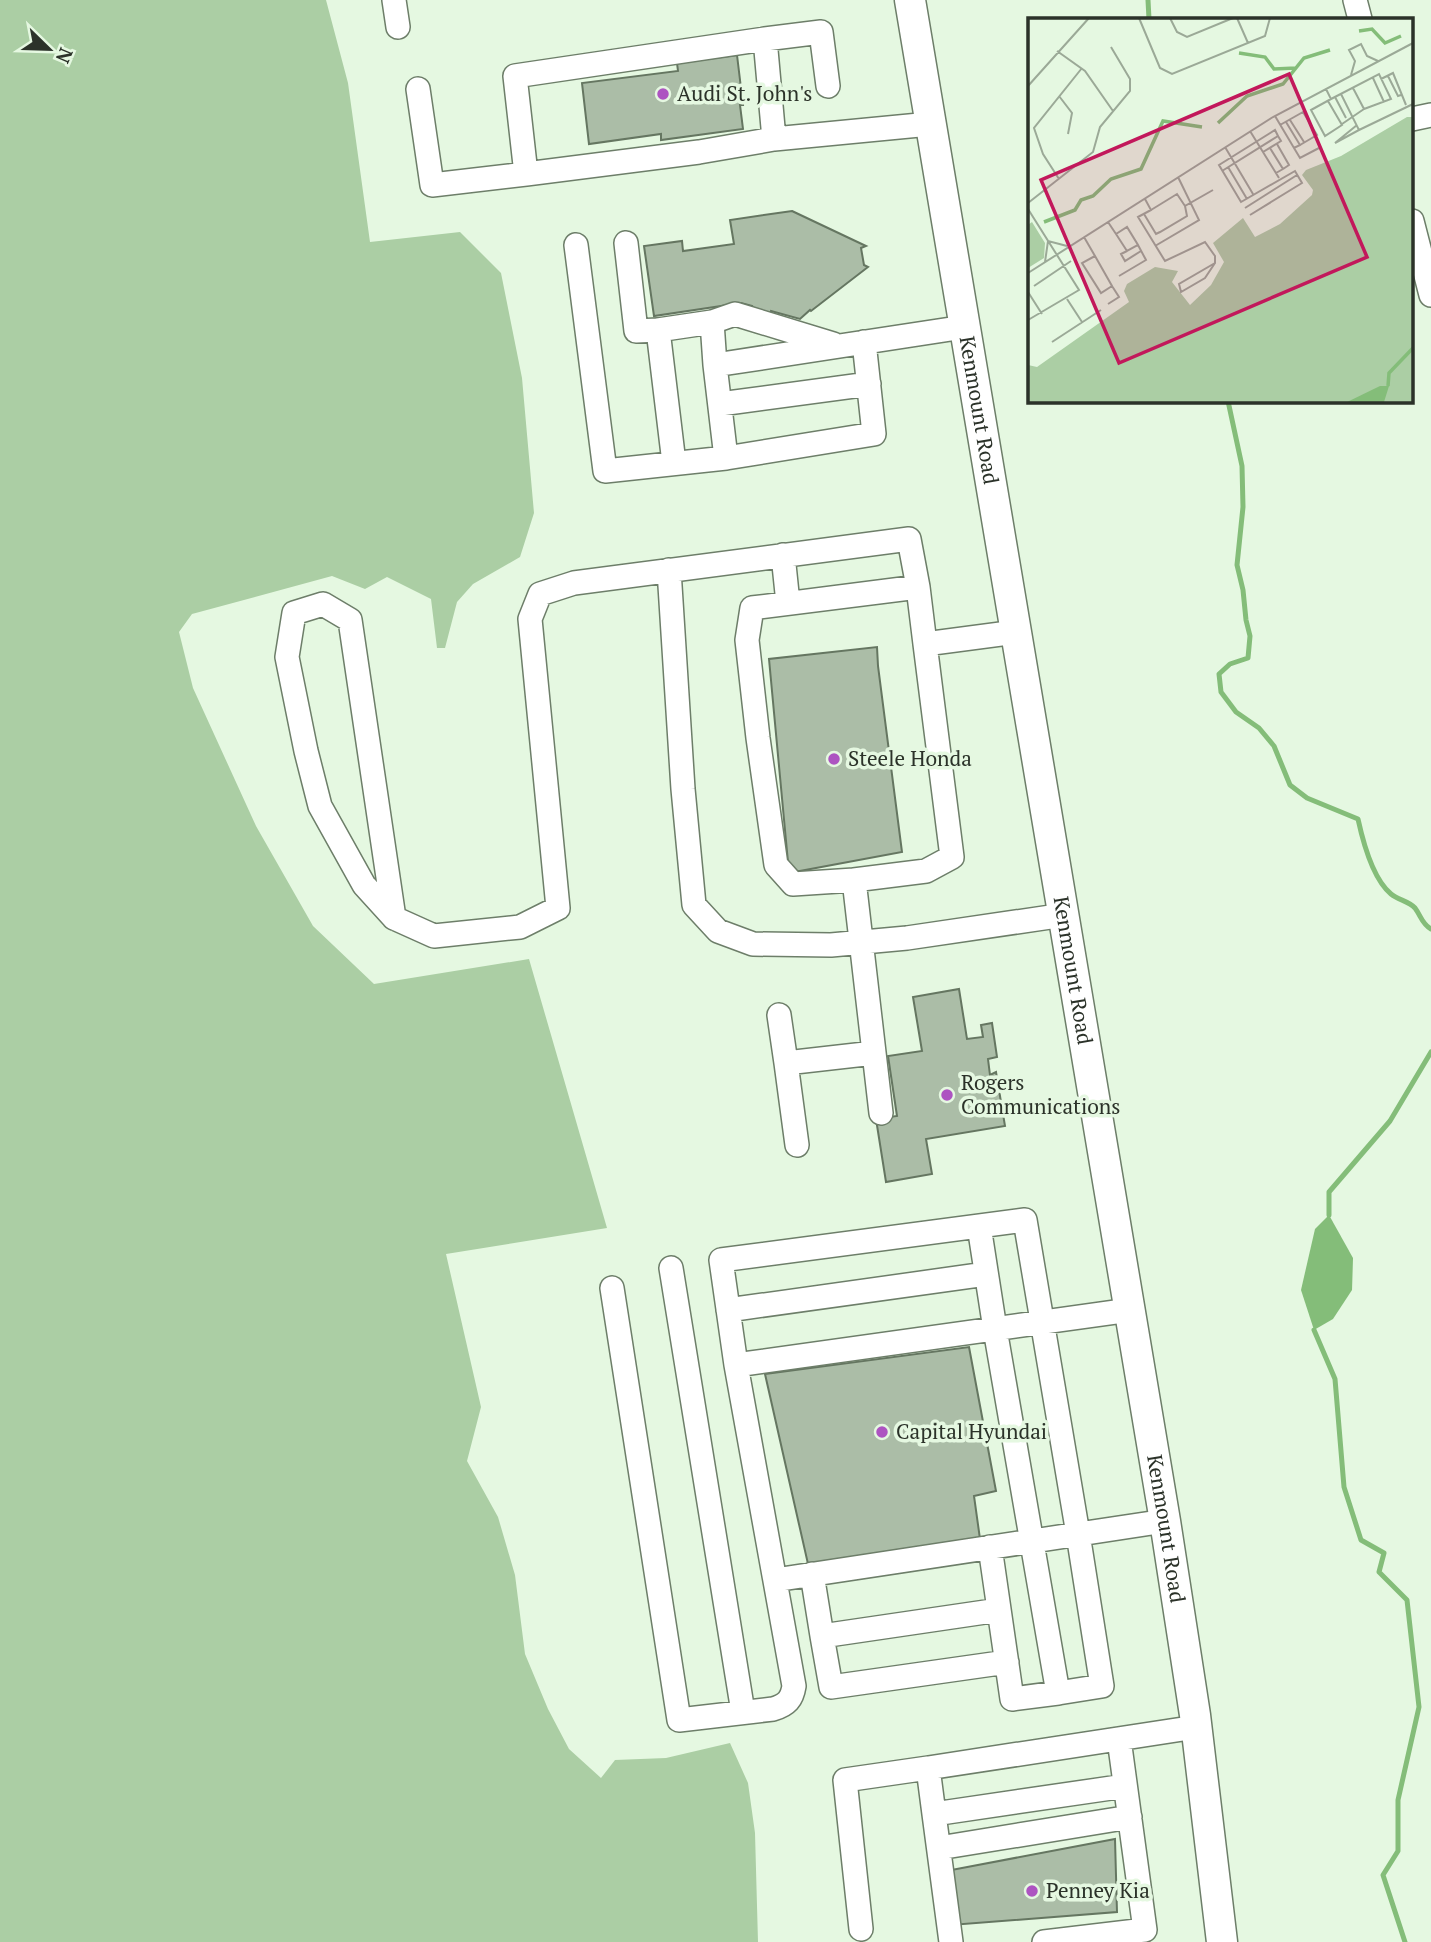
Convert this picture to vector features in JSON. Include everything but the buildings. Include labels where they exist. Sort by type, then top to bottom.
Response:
[{"type":"main road","name":"Kenmount Road","points":[[910,0],[1165,1521],[1196,1727],[1222,1942]]},
{"type":"street","points":[[394,0],[398,27]]},
{"type":"street","points":[[1355,0],[1360,18]]},
{"type":"street","points":[[526,174],[515,76],[821,32],[828,86]]},
{"type":"street","points":[[765,39],[774,139]]},
{"type":"street","points":[[418,89],[432,185],[699,152],[774,139],[930,124]]},
{"type":"street","points":[[1414,229],[1431,295]]},
{"type":"street","points":[[626,243],[636,331],[712,322],[735,314],[839,345]]},
{"type":"street","points":[[576,245],[605,471],[726,458],[874,434],[864,342]]},
{"type":"street","points":[[712,322],[726,458]]},
{"type":"street","points":[[715,365],[964,327]]},
{"type":"street","points":[[658,330],[674,463]]},
{"type":"street","points":[[720,404],[869,384]]},
{"type":"street","points":[[394,918],[350,620],[323,604],[294,613],[287,657],[320,806],[364,885],[394,918],[434,936],[520,928],[558,908],[530,619],[540,594],[574,583],[909,539],[918,587],[952,857],[926,871],[793,884],[776,865],[758,738],[747,640],[752,608],[918,587]]},
{"type":"street","points":[[783,555],[788,603]]},
{"type":"street","points":[[669,570],[682,789],[694,905],[718,931],[753,944],[831,945],[920,936],[1064,915]]},
{"type":"street","points":[[925,644],[1016,632]]},
{"type":"street","points":[[854,880],[881,1112]]},
{"type":"street","points":[[779,1015],[797,1145]]},
{"type":"street","points":[[786,1063],[874,1053]]},
{"type":"street","points":[[612,1288],[679,1720],[773,1709],[783,1706],[792,1697],[794,1686],[736,1365],[720,1260],[1025,1220],[1102,1686],[1012,1699],[990,1547]]},
{"type":"street","points":[[979,1226],[1058,1693]]},
{"type":"street","points":[[671,1269],[743,1712]]},
{"type":"street","points":[[728,1310],[986,1275]]},
{"type":"street","points":[[736,1365],[1130,1310]]},
{"type":"street","points":[[775,1580],[1165,1521]]},
{"type":"street","points":[[812,1574],[831,1687],[1007,1662]]},
{"type":"street","points":[[822,1636],[999,1610]]},
{"type":"street","points":[[861,1929],[845,1780],[1196,1727]]},
{"type":"street","points":[[1044,1942],[1145,1930],[1119,1739]]},
{"type":"street","points":[[928,1768],[951,1942]]},
{"type":"street","points":[[934,1815],[1125,1786]]},
{"type":"street","points":[[939,1848],[1129,1817]]},
{"type":"shaded area","points":[[0,0],[326,0],[348,83],[370,242],[460,232],[501,273],[522,378],[534,513],[520,557],[473,584],[457,602],[445,648],[437,648],[431,599],[387,577],[365,589],[332,576],[192,614],[179,632],[193,688],[256,826],[313,926],[374,984],[529,959],[607,1228],[446,1254],[481,1407],[467,1461],[498,1517],[515,1575],[525,1654],[548,1709],[569,1749],[601,1778],[615,1760],[666,1758],[730,1743],[748,1783],[755,1833],[758,1942],[0,1942]]},
{"type":"shaded area","points":[[1329,1215],[1353,1258],[1352,1290],[1333,1319],[1314,1330],[1301,1290],[1315,1229]]},
{"type":"waterway","points":[[1148,0],[1149,18]]},
{"type":"waterway","points":[[1228,402],[1242,466],[1243,507],[1237,565],[1250,636],[1248,658],[1230,664],[1219,674],[1221,692],[1236,712],[1259,728],[1274,746],[1290,785],[1307,798],[1358,819],[1366,849],[1379,879],[1391,894],[1413,906],[1431,929]]},
{"type":"waterway","points":[[1329,1215],[1329,1192],[1390,1121],[1431,1052]]},
{"type":"waterway","points":[[1314,1330],[1335,1379],[1344,1487],[1361,1540],[1384,1553],[1379,1572],[1407,1600],[1419,1707],[1398,1800],[1398,1851],[1383,1875],[1405,1942]]},
{"type":"place","name":"Audi St. John's","points":[[663,94]]},
{"type":"place","name":"Steele Honda","points":[[834,759]]},
{"type":"place","name":"Rogers Communications","points":[[947,1095]]},
{"type":"place","name":"Capital Hyundai","points":[[882,1432]]},
{"type":"place","name":"Penney Kia","points":[[1032,1891]]}]
